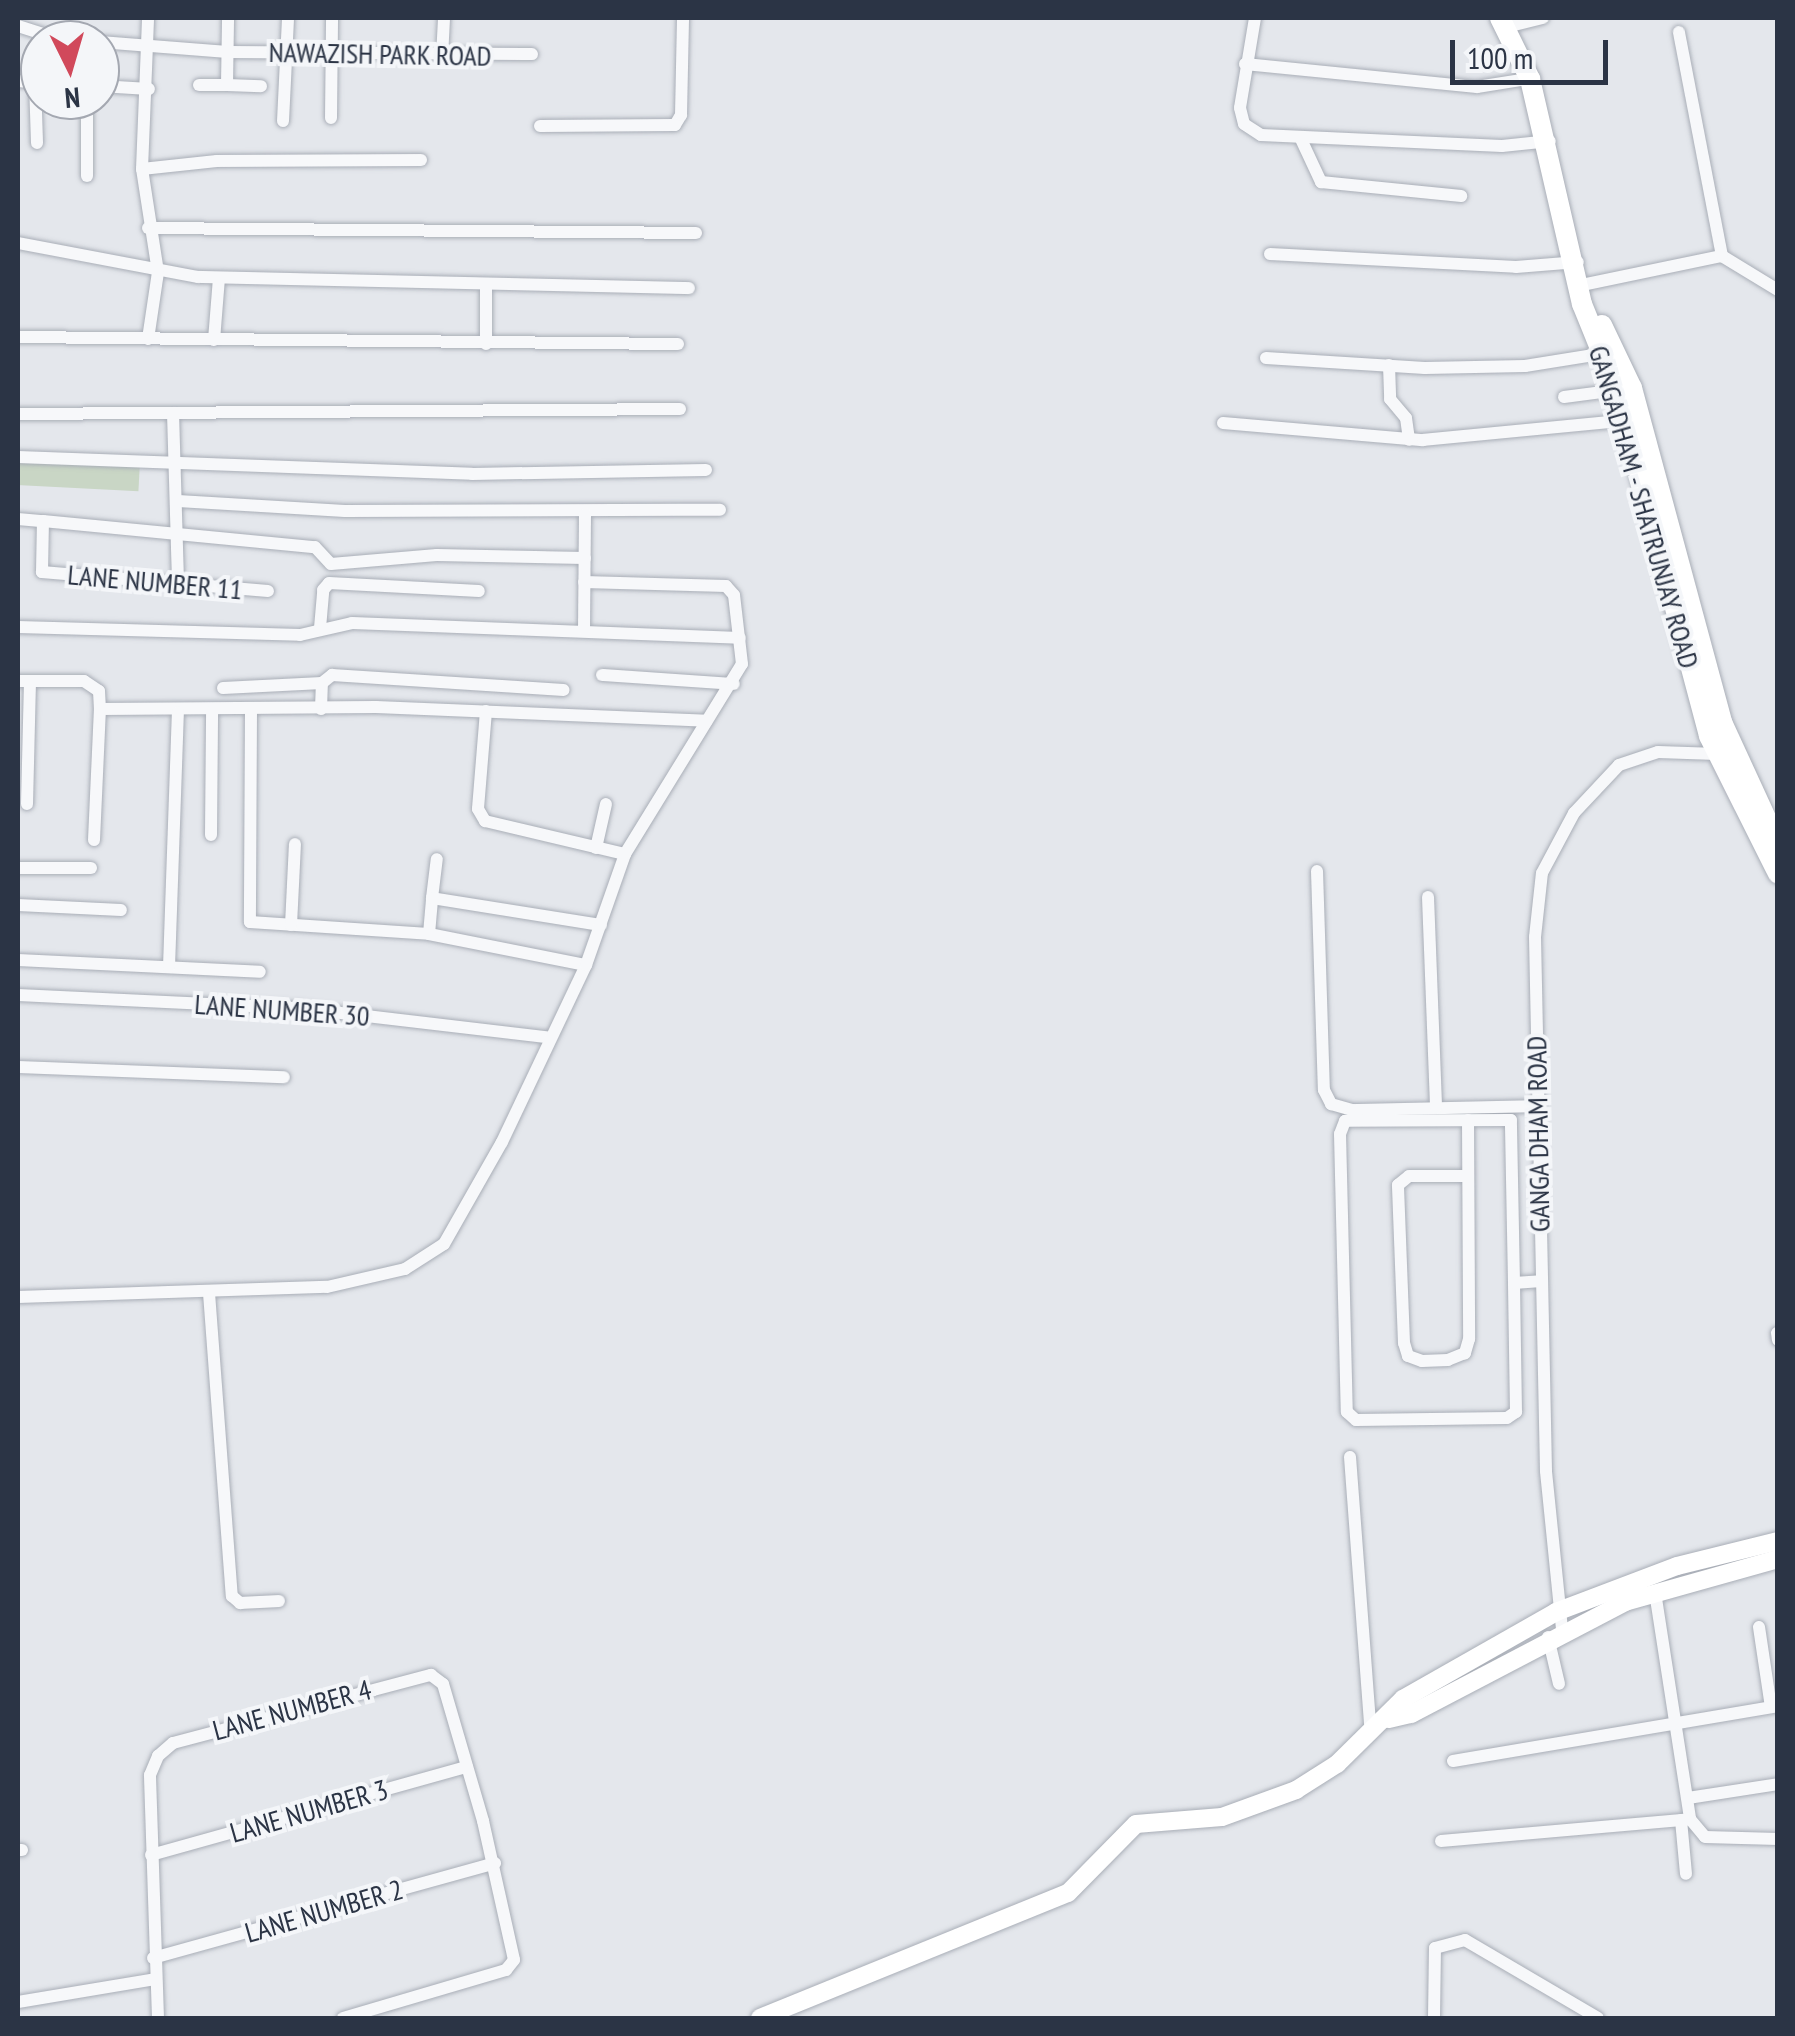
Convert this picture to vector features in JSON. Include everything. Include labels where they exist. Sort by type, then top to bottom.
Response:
[{"type":"main road","name":"GANGADHAM - SHATRUNJAY ROAD","points":[[1508,22],[1533,78],[1582,285],[1611,353],[1633,420],[1724,752],[1778,874]]},
{"type":"main road","name":"GANGADHAM - SHATRUNJAY ROAD","points":[[1611,353],[1617,390],[1633,420]]},
{"type":"main road","name":"GANGADHAM - SHATRUNJAY ROAD","points":[[1724,752],[1778,844]]},
{"type":"main road","points":[[760,2018],[1068,1893],[1136,1824],[1222,1817],[1296,1790],[1371,1735],[1403,1699],[1677,1566],[1778,1541]]},
{"type":"main road","points":[[1389,1718],[1411,1714],[1555,1626],[1655,1592],[1778,1559]]},
{"type":"street","points":[[148,18],[149,89],[142,168],[148,228],[158,272],[148,338]]},
{"type":"street","points":[[227,85],[228,18]]},
{"type":"street","points":[[284,121],[288,18]]},
{"type":"street","points":[[331,118],[332,18]]},
{"type":"street","points":[[442,57],[444,18]]},
{"type":"street","points":[[540,126],[675,126],[682,115],[683,18]]},
{"type":"street","points":[[1255,18],[1240,88],[1244,124],[1261,135],[1546,142]]},
{"type":"street","points":[[1508,22],[1542,18]]},
{"type":"street","points":[[1679,32],[1722,256]]},
{"type":"street","name":"NAWAZISH PARK ROAD","points":[[120,42],[228,52],[442,57],[532,54]]},
{"type":"street","points":[[1245,64],[1476,88],[1533,78]]},
{"type":"street","points":[[199,85],[261,86]]},
{"type":"street","points":[[120,87],[149,89]]},
{"type":"street","points":[[38,120],[38,142]]},
{"type":"street","points":[[87,176],[88,120]]},
{"type":"street","points":[[1300,137],[1321,182],[1462,196]]},
{"type":"street","points":[[142,168],[217,161],[421,160]]},
{"type":"street","points":[[148,228],[696,232]]},
{"type":"street","points":[[18,243],[158,272],[219,278],[486,288],[688,288]]},
{"type":"street","points":[[1270,254],[1516,268],[1576,263]]},
{"type":"street","points":[[1582,285],[1722,256],[1778,290]]},
{"type":"street","points":[[214,340],[219,278]]},
{"type":"street","points":[[486,288],[486,344]]},
{"type":"street","points":[[18,337],[678,344]]},
{"type":"street","points":[[1266,358],[1389,366],[1524,366],[1611,353]]},
{"type":"street","points":[[1389,366],[1390,399],[1406,418],[1410,440]]},
{"type":"street","points":[[1564,397],[1617,390]]},
{"type":"street","points":[[18,414],[680,409]]},
{"type":"street","points":[[173,413],[178,464],[178,586]]},
{"type":"street","points":[[1222,422],[1410,440],[1496,438],[1633,420]]},
{"type":"street","points":[[18,457],[472,474],[706,470]]},
{"type":"street","points":[[178,502],[586,514],[720,510]]},
{"type":"street","points":[[584,629],[586,514]]},
{"type":"street","points":[[18,519],[315,547],[329,568],[436,555],[585,558]]},
{"type":"street","name":"LANE NUMBER 11","points":[[43,521],[42,572],[268,591]]},
{"type":"street","points":[[18,1297],[326,1287],[427,1260],[444,1244],[478,1186],[546,1038],[586,965],[626,854],[734,684],[742,664],[740,638],[726,586],[584,582]]},
{"type":"street","points":[[320,628],[323,590],[330,583],[479,591]]},
{"type":"street","points":[[18,627],[300,635],[352,623],[740,638]]},
{"type":"street","points":[[223,688],[322,682],[341,674],[564,690]]},
{"type":"street","points":[[602,674],[734,684]]},
{"type":"street","points":[[27,804],[24,682],[84,681],[99,691],[94,840]]},
{"type":"street","points":[[321,709],[322,682]]},
{"type":"street","points":[[100,709],[486,710],[707,721]]},
{"type":"street","points":[[251,710],[247,919],[429,934],[586,965]]},
{"type":"street","points":[[486,710],[478,809],[485,821],[626,854]]},
{"type":"street","points":[[211,835],[212,711]]},
{"type":"street","points":[[169,967],[178,712]]},
{"type":"street","name":"GANGA DHAM ROAD","points":[[1558,1684],[1541,1281],[1537,904],[1554,845],[1574,813],[1619,765],[1658,752],[1724,752]]},
{"type":"street","points":[[596,848],[606,804]]},
{"type":"street","points":[[291,925],[295,844]]},
{"type":"street","points":[[429,934],[437,859]]},
{"type":"street","points":[[18,868],[92,868]]},
{"type":"street","points":[[1317,870],[1324,1090],[1330,1104],[1537,1106]]},
{"type":"street","points":[[1428,897],[1436,1108]]},
{"type":"street","points":[[432,898],[601,925]]},
{"type":"street","points":[[18,905],[121,910]]},
{"type":"street","points":[[18,960],[260,972]]},
{"type":"street","name":"LANE NUMBER 30","points":[[18,995],[298,1008],[546,1038]]},
{"type":"street","points":[[18,1066],[284,1078]]},
{"type":"street","points":[[1352,1118],[1511,1120],[1514,1283],[1516,1412],[1364,1422],[1348,1412],[1340,1134],[1352,1118]]},
{"type":"street","points":[[1468,1120],[1469,1339],[1464,1353],[1422,1361],[1408,1356],[1404,1343],[1398,1186],[1410,1176],[1468,1176]]},
{"type":"street","points":[[1514,1283],[1541,1281]]},
{"type":"street","points":[[209,1293],[232,1596],[240,1603],[279,1601]]},
{"type":"street","points":[[1350,1457],[1371,1735]]},
{"type":"street","points":[[1655,1592],[1688,1798],[1686,1874]]},
{"type":"street","points":[[1453,1761],[1774,1706],[1759,1627]]},
{"type":"street","name":"LANE NUMBER 4","points":[[152,1855],[150,1775],[158,1756],[173,1743],[430,1675],[442,1684],[467,1767]]},
{"type":"street","points":[[343,2018],[506,1970],[514,1960],[495,1864],[467,1767]]},
{"type":"street","name":"LANE NUMBER 3","points":[[152,1855],[467,1767]]},
{"type":"street","points":[[1688,1798],[1778,1784]]},
{"type":"street","points":[[1441,1841],[1686,1820],[1705,1836],[1778,1839]]},
{"type":"street","points":[[152,1855],[158,2018]]},
{"type":"street","name":"LANE NUMBER 2","points":[[153,1958],[495,1864]]},
{"type":"street","points":[[1434,2018],[1435,1948],[1465,1940],[1598,2018]]},
{"type":"street","points":[[18,2002],[155,1980]]},
{"type":"green space","points":[[18,458],[140,464],[138,491],[18,485]]}]
